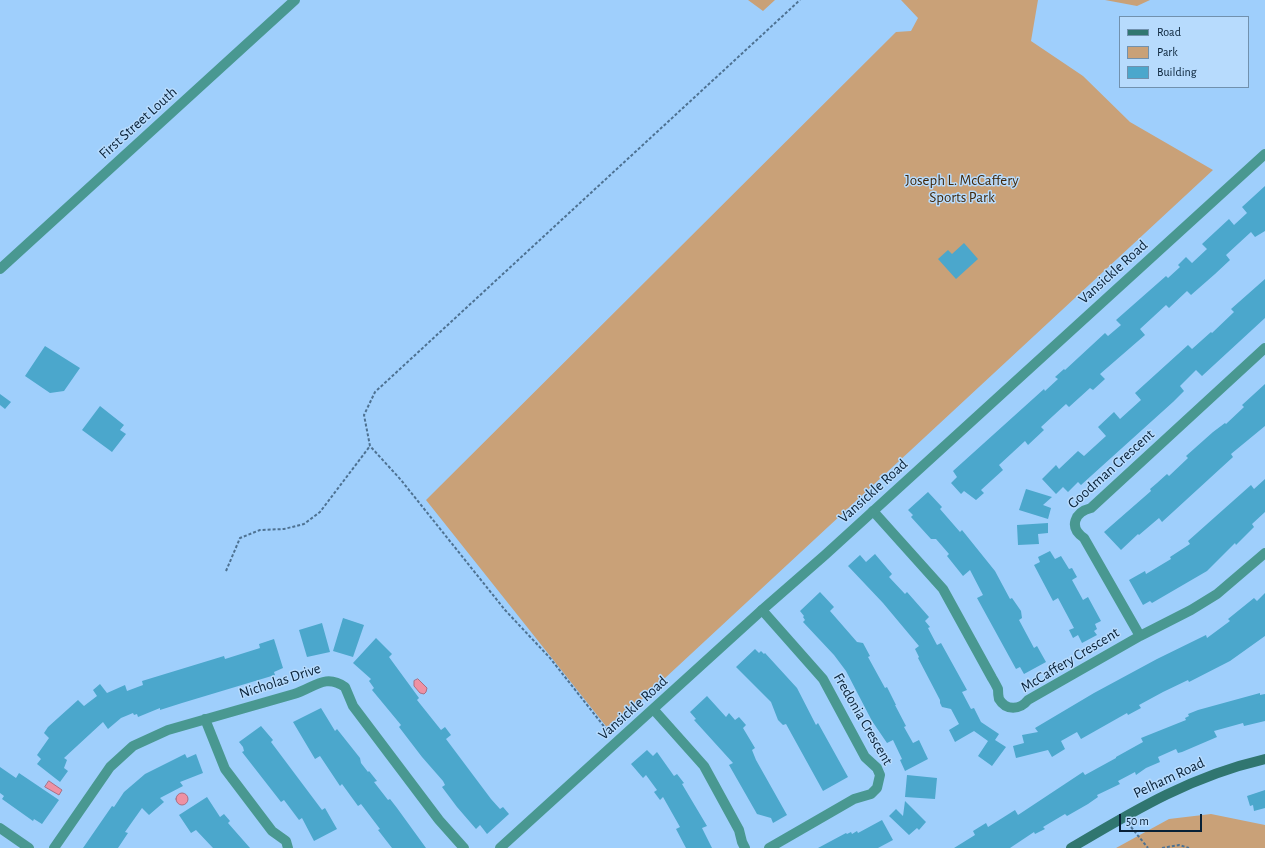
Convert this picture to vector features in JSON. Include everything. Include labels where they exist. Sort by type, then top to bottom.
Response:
[{"type":"main road","name":"Pelham Road","points":[[1070,848],[1137,809],[1179,787],[1224,770],[1265,759]]},
{"type":"street","name":"First Street Louth","points":[[0,269],[295,0]]},
{"type":"street","name":"Vansickle Road","points":[[500,848],[654,710],[762,610],[873,511],[1265,154]]},
{"type":"street","name":"Goodman Crescent","points":[[1140,636],[1084,538],[1076,530],[1074,524],[1076,517],[1083,510],[1091,508],[1100,501],[1265,348]]},
{"type":"street","name":"McCaffery Crescent","points":[[873,511],[943,589],[992,678],[998,690],[999,698],[1007,706],[1014,708],[1021,707],[1028,700],[1140,636],[1165,625],[1217,594],[1265,553]]},
{"type":"street","name":"Fredonia Crescent","points":[[762,610],[823,679],[865,757],[877,768],[880,775],[877,788],[871,794],[861,796],[840,807],[769,848]]},
{"type":"street","name":"Nicholas Drive","points":[[54,848],[110,767],[124,752],[155,735],[205,719],[294,694],[326,680],[338,682],[345,686],[351,702],[358,712],[439,820],[464,848]]},
{"type":"street","points":[[654,710],[704,766],[739,830],[742,842],[746,848]]},
{"type":"street","points":[[205,719],[225,769],[272,831],[286,841],[288,848]]},
{"type":"street","points":[[0,828],[29,848]]},
{"type":"path","points":[[617,743],[550,658],[505,610],[401,480],[370,446],[364,415],[375,392],[800,0]]},
{"type":"path","points":[[226,571],[240,538],[260,530],[284,529],[304,524],[320,512],[370,446]]},
{"type":"path","points":[[1131,827],[1148,848]]},
{"type":"path","points":[[1162,848],[1179,846],[1189,848]]},
{"type":"green space","points":[[748,0],[775,0],[763,11]]},
{"type":"green space","name":"Joseph L. McCaffery Sports Park","points":[[901,0],[1038,0],[1031,41],[1083,76],[1130,122],[1213,170],[609,730],[426,500],[896,32],[911,31],[918,18]]},
{"type":"green space","points":[[1105,0],[1150,0],[1137,6]]},
{"type":"green space","points":[[1211,814],[1265,825],[1265,848],[1116,848],[1169,819]]},
{"type":"shaded area","points":[[418,679],[427,688],[424,694],[420,693],[414,686],[414,681]]},
{"type":"shaded area","points":[[49,781],[62,790],[59,795],[45,787]]},
{"type":"shaded area","points":[[180,793],[184,793],[188,799],[184,805],[180,805],[176,801],[176,797]]},
{"type":"building","points":[[1265,186],[1265,231],[1255,237],[1251,232],[1226,255],[1230,260],[1191,295],[1187,291],[1169,308],[1166,305],[1140,329],[1145,335],[1100,374],[1105,379],[1093,390],[1090,388],[1069,407],[1066,404],[1041,427],[1044,430],[1028,445],[1025,441],[999,465],[1003,470],[981,490],[984,493],[976,500],[964,491],[961,494],[951,483],[957,477],[953,471],[1044,389],[1045,391],[1058,379],[1055,377],[1064,369],[1065,370],[1105,333],[1108,336],[1121,325],[1116,320],[1166,276],[1168,278],[1180,267],[1178,265],[1186,257],[1192,263],[1207,249],[1202,244],[1229,219],[1234,225],[1247,213],[1242,207]]},
{"type":"building","points":[[964,243],[978,259],[956,279],[938,259],[948,250],[952,254]]},
{"type":"building","points":[[1265,279],[1265,318],[1202,376],[1196,370],[1180,386],[1184,391],[1173,402],[1081,485],[1078,482],[1068,492],[1063,487],[1056,494],[1042,479],[1056,465],[1059,469],[1078,451],[1084,456],[1106,436],[1098,427],[1114,412],[1120,419],[1141,400],[1135,393],[1188,345],[1192,349],[1211,332],[1212,333],[1234,312],[1231,309]]},
{"type":"building","points":[[45,346],[80,368],[64,391],[50,393],[25,376]]},
{"type":"building","points":[[1265,384],[1265,426],[1231,454],[1233,457],[1162,522],[1159,518],[1139,535],[1138,534],[1121,550],[1104,532],[1151,491],[1150,489],[1167,474],[1169,476],[1188,458],[1186,456],[1213,432],[1225,423],[1226,424],[1244,407],[1242,405]]},
{"type":"building","points":[[0,394],[11,402],[5,409],[0,405]]},
{"type":"building","points":[[100,406],[124,425],[120,430],[126,434],[112,452],[82,430]]},
{"type":"building","points":[[1265,479],[1265,512],[1252,524],[1254,527],[1236,545],[1235,543],[1207,571],[1152,603],[1150,601],[1143,605],[1129,580],[1145,571],[1146,574],[1171,559],[1170,557],[1190,544],[1188,541],[1251,485],[1254,489]]},
{"type":"building","points":[[1026,489],[1052,497],[1043,505],[1051,508],[1048,519],[1019,510]]},
{"type":"building","points":[[928,492],[942,507],[940,509],[960,532],[962,530],[995,571],[1010,599],[1012,598],[1021,611],[1022,618],[1019,620],[1034,648],[1037,646],[1046,662],[1024,674],[1020,667],[1016,669],[977,598],[983,595],[970,570],[963,576],[947,556],[949,554],[936,539],[931,539],[911,517],[913,515],[908,510]]},
{"type":"building","points":[[1048,523],[1048,533],[1038,534],[1039,544],[1018,545],[1017,525]]},
{"type":"building","points":[[1050,551],[1055,559],[1061,556],[1069,569],[1072,568],[1077,577],[1072,580],[1083,600],[1088,597],[1101,621],[1095,624],[1097,629],[1094,631],[1097,635],[1082,643],[1078,635],[1073,638],[1069,630],[1074,628],[1058,598],[1053,601],[1034,565],[1040,562],[1038,557]]},
{"type":"building","points":[[875,554],[892,574],[889,577],[905,594],[907,592],[929,617],[925,621],[930,627],[928,628],[937,645],[941,643],[967,690],[962,692],[971,709],[974,708],[981,722],[999,734],[995,740],[1006,747],[992,766],[978,756],[988,741],[974,731],[955,742],[949,730],[959,724],[951,709],[942,707],[940,700],[918,658],[919,657],[915,649],[919,646],[883,603],[848,566],[860,555],[866,562]]},
{"type":"building","points":[[820,592],[834,607],[830,611],[857,642],[863,643],[870,656],[868,657],[885,688],[887,687],[896,705],[906,726],[904,727],[913,743],[919,740],[928,759],[905,771],[900,760],[902,759],[893,740],[887,743],[872,721],[846,671],[834,655],[803,622],[805,620],[803,617],[804,616],[800,611]]},
{"type":"building","points":[[1265,593],[1265,636],[1230,661],[1189,682],[1188,680],[1163,692],[1139,705],[1141,708],[1128,715],[1127,713],[1081,739],[1077,732],[1061,741],[1065,749],[1052,757],[1048,750],[1016,758],[1013,746],[1024,743],[1022,735],[1038,732],[1035,728],[1094,693],[1157,659],[1206,635],[1207,638],[1230,621],[1228,619],[1254,598],[1257,601]]},
{"type":"building","points":[[343,618],[364,625],[353,657],[333,651]]},
{"type":"building","points":[[322,623],[330,652],[307,657],[299,630]]},
{"type":"building","points":[[376,638],[392,654],[389,657],[419,698],[417,700],[441,730],[445,727],[451,735],[446,739],[491,799],[500,809],[503,807],[509,814],[487,834],[480,825],[476,829],[457,807],[442,787],[445,785],[443,781],[422,757],[399,727],[401,725],[372,690],[374,688],[369,681],[371,679],[353,663]]},
{"type":"building","points":[[274,639],[283,668],[274,672],[275,675],[160,710],[160,708],[138,717],[137,714],[134,715],[133,713],[121,718],[108,729],[103,722],[64,758],[67,760],[64,768],[68,771],[60,782],[37,764],[41,759],[37,755],[49,738],[44,733],[48,727],[78,700],[84,706],[97,696],[93,690],[100,684],[107,693],[125,685],[127,691],[143,685],[142,681],[224,656],[225,659],[260,648],[259,644]]},
{"type":"building","points":[[755,649],[759,653],[761,651],[764,654],[765,653],[797,688],[816,725],[818,723],[848,777],[823,791],[786,724],[783,725],[778,720],[771,702],[736,667]]},
{"type":"building","points":[[1260,693],[1260,695],[1265,694],[1265,721],[1244,726],[1243,723],[1214,731],[1217,737],[1182,752],[1178,753],[1176,749],[1158,757],[1160,762],[1146,768],[1136,775],[1135,772],[1118,781],[1120,784],[1097,795],[1098,797],[1088,804],[1067,816],[1065,814],[1043,827],[1045,829],[1035,834],[1034,832],[1010,848],[954,848],[975,835],[973,831],[986,823],[988,827],[1015,810],[1018,815],[1083,772],[1085,775],[1143,742],[1141,738],[1186,720],[1185,718],[1189,716],[1188,714]]},
{"type":"building","points":[[707,696],[726,717],[729,713],[735,720],[739,717],[746,725],[743,728],[755,748],[752,750],[756,760],[787,815],[773,823],[771,818],[757,814],[729,765],[733,763],[694,720],[696,719],[690,712]]},
{"type":"building","points":[[321,708],[335,731],[337,729],[360,758],[361,763],[377,781],[374,782],[388,800],[390,799],[426,848],[392,848],[361,804],[358,806],[342,784],[340,786],[320,756],[315,759],[293,722]]},
{"type":"building","points":[[261,726],[273,740],[271,742],[322,810],[325,808],[337,829],[314,841],[302,818],[299,820],[284,800],[281,802],[242,752],[244,751],[243,747],[239,742]]},
{"type":"building","points":[[647,750],[653,756],[657,752],[674,776],[677,774],[684,783],[682,784],[707,826],[702,828],[712,848],[686,848],[676,829],[680,827],[663,797],[660,800],[654,792],[657,790],[646,775],[643,778],[631,764]]},
{"type":"building","points":[[185,754],[187,758],[196,754],[203,773],[180,782],[183,786],[160,798],[164,802],[149,815],[142,808],[125,832],[128,833],[118,848],[83,848],[112,806],[114,807],[124,792],[145,774]]},
{"type":"building","points":[[0,767],[16,778],[19,773],[59,800],[42,824],[34,819],[33,821],[2,799],[4,796],[0,793]]},
{"type":"building","points":[[907,775],[937,778],[935,799],[905,797]]},
{"type":"building","points":[[1265,790],[1265,808],[1254,811],[1253,805],[1250,806],[1247,796]]},
{"type":"building","points":[[207,797],[220,817],[224,814],[230,821],[228,823],[250,848],[213,848],[196,830],[191,833],[179,815]]},
{"type":"building","points":[[905,801],[926,822],[919,830],[917,828],[909,835],[889,816],[896,809],[903,816]]},
{"type":"building","points":[[882,820],[893,840],[878,848],[818,848],[846,833],[851,832],[852,834],[857,831],[858,833]]}]
